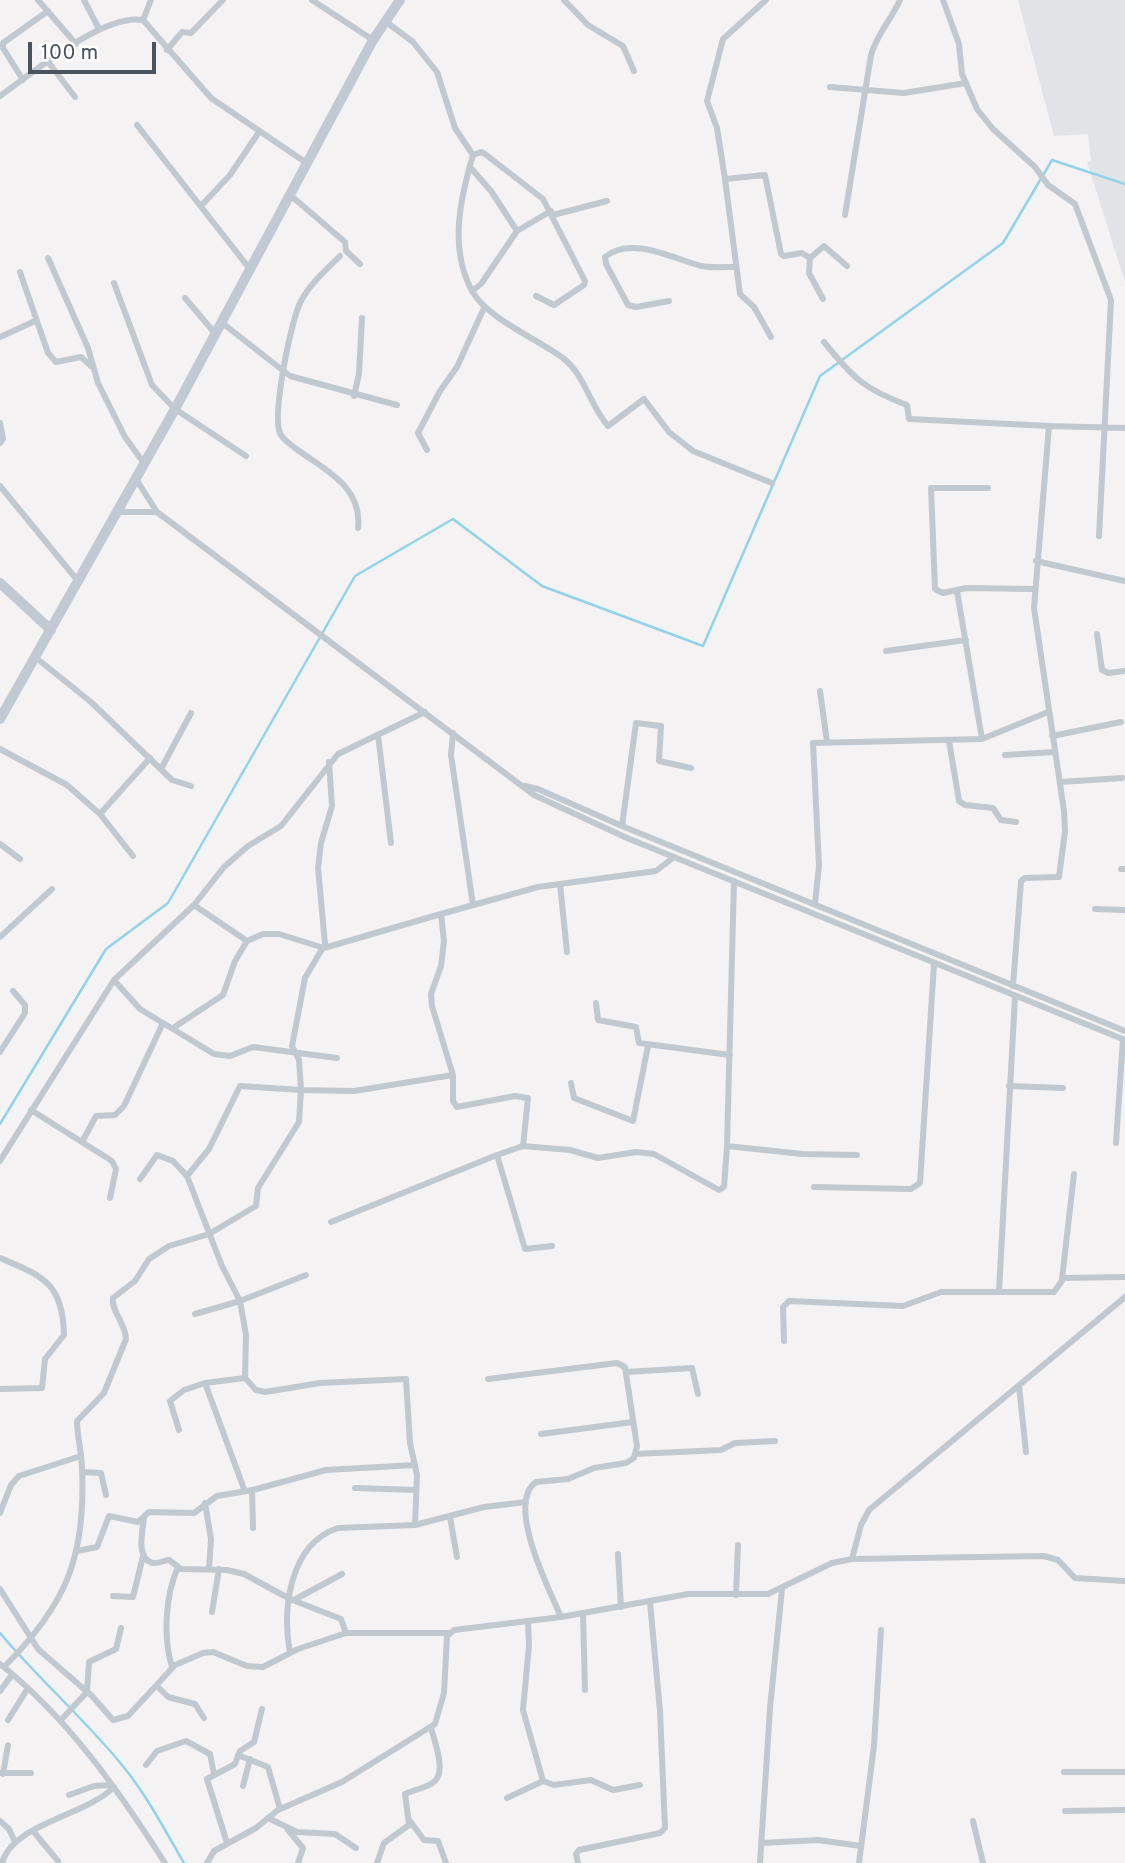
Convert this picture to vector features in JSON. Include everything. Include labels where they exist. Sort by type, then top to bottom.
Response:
[{"type":"street","points":[[38,0],[76,44]]},
{"type":"street","points":[[84,0],[99,29]]},
{"type":"street","points":[[143,20],[151,0]]},
{"type":"street","points":[[167,50],[182,32],[191,33],[223,0]]},
{"type":"street","points":[[312,0],[373,40]]},
{"type":"street","points":[[0,719],[175,409],[248,268],[373,40],[400,0]]},
{"type":"street","points":[[564,0],[589,26],[623,46],[634,71]]},
{"type":"street","points":[[766,0],[723,39],[707,101],[717,128],[740,296],[754,307],[771,337]]},
{"type":"street","points":[[845,215],[864,92],[877,36],[892,18],[900,0]]},
{"type":"street","points":[[943,0],[959,44],[960,63],[966,83],[986,122],[1035,167],[1048,185],[1071,200],[1080,213],[1112,305],[1099,536]]},
{"type":"street","points":[[23,80],[2,43],[48,11]]},
{"type":"street","points":[[0,96],[99,29],[124,19],[143,20],[211,98],[307,164]]},
{"type":"street","points":[[385,21],[412,42],[437,72],[455,128],[473,155]]},
{"type":"street","points":[[48,63],[75,97]]},
{"type":"street","points":[[830,87],[864,92],[924,92],[966,83]]},
{"type":"street","points":[[137,125],[248,268]]},
{"type":"street","points":[[201,206],[230,175],[259,132]]},
{"type":"street","points":[[536,296],[554,305],[585,284],[552,213],[536,192],[485,154],[478,152],[473,155],[461,192],[460,257],[464,277],[484,308],[499,315],[571,365],[608,426],[642,398],[670,432],[693,451],[772,483]]},
{"type":"street","points":[[470,167],[491,191],[517,231]]},
{"type":"street","points":[[725,179],[765,175],[781,254],[784,256],[802,253],[810,258]]},
{"type":"street","points":[[289,194],[345,242],[346,251],[360,264]]},
{"type":"street","points":[[472,291],[481,284],[517,231],[552,213],[607,201]]},
{"type":"street","points":[[823,299],[809,273],[810,258],[824,246],[847,266]]},
{"type":"street","points":[[668,301],[636,307],[628,304],[606,264],[605,257],[615,251],[648,249],[703,266],[734,267]]},
{"type":"street","points":[[340,256],[302,299],[281,370],[279,432],[349,489],[357,507],[358,528]]},
{"type":"street","points":[[48,258],[89,348],[93,368],[125,437],[143,462]]},
{"type":"street","points":[[20,272],[35,321],[53,360],[81,357],[93,368]]},
{"type":"street","points":[[114,283],[150,380],[175,409],[246,456]]},
{"type":"street","points":[[185,298],[214,332]]},
{"type":"street","points":[[427,450],[418,433],[440,391],[457,367],[484,308]]},
{"type":"street","points":[[354,396],[359,374],[362,318]]},
{"type":"street","points":[[0,337],[35,321]]},
{"type":"street","points":[[221,322],[281,370],[297,379],[354,396],[381,399],[397,405]]},
{"type":"street","points":[[824,342],[845,368],[875,392],[907,405],[909,419],[1125,428]]},
{"type":"street","points":[[0,423],[3,439],[0,443]]},
{"type":"street","points":[[1013,986],[1021,881],[1025,877],[1057,878],[1061,874],[1065,831],[1036,631],[1034,589],[1049,426]]},
{"type":"street","points":[[136,479],[158,512],[550,803],[934,964],[1124,1039],[1116,1143]]},
{"type":"street","points":[[0,486],[78,581]]},
{"type":"street","points":[[988,488],[931,488],[934,586],[938,592],[1034,589]]},
{"type":"street","points":[[116,512],[158,512]]},
{"type":"street","points":[[1035,562],[1125,581]]},
{"type":"street","points":[[0,583],[51,630]]},
{"type":"street","points":[[957,591],[982,739]]},
{"type":"street","points":[[1097,634],[1102,670],[1108,673],[1125,671]]},
{"type":"street","points":[[886,651],[966,640]]},
{"type":"street","points":[[35,657],[91,702],[172,780],[191,786]]},
{"type":"street","points":[[820,691],[827,741]]},
{"type":"street","points":[[0,1161],[114,980],[194,905],[224,867],[287,820],[328,762],[343,751],[425,712]]},
{"type":"street","points":[[815,903],[818,866],[811,746],[815,741],[982,739],[1048,712]]},
{"type":"street","points":[[161,769],[191,713]]},
{"type":"street","points":[[1052,736],[1121,722]]},
{"type":"street","points":[[622,826],[636,723],[661,726],[659,761],[691,768]]},
{"type":"street","points":[[453,733],[451,755],[473,905]]},
{"type":"street","points":[[378,735],[391,843]]},
{"type":"street","points":[[949,741],[958,801],[965,805],[993,808],[1001,820],[1016,822]]},
{"type":"street","points":[[0,749],[67,785],[100,814],[133,856]]},
{"type":"street","points":[[1005,755],[1055,752]]},
{"type":"street","points":[[100,814],[150,758]]},
{"type":"street","points":[[165,1863],[113,1786],[61,1720],[4,1665],[27,1642],[62,1595],[77,1550],[82,1472],[77,1421],[104,1393],[127,1333],[113,1304],[113,1298],[135,1281],[149,1259],[169,1246],[209,1234],[256,1206],[258,1188],[299,1122],[301,1090],[299,1060],[293,1052],[295,1023],[305,978],[324,948],[318,857],[332,806],[328,762]]},
{"type":"street","points":[[1060,782],[1122,779]]},
{"type":"street","points":[[525,786],[1125,1031]]},
{"type":"street","points":[[0,844],[20,859]]},
{"type":"street","points":[[173,1028],[223,995],[235,961],[247,941],[263,934],[279,933],[324,948],[473,905],[560,884],[651,872],[674,857]]},
{"type":"street","points":[[331,1222],[497,1154],[523,1146],[561,1148],[598,1158],[636,1152],[654,1154],[719,1190],[724,1186],[734,881]]},
{"type":"street","points":[[560,884],[567,952]]},
{"type":"street","points":[[0,937],[52,888]]},
{"type":"street","points":[[194,905],[247,941]]},
{"type":"street","points":[[1095,909],[1125,910]]},
{"type":"street","points":[[441,914],[443,953],[431,994],[432,1006],[453,1076],[453,1101],[457,1107],[515,1096],[528,1098],[523,1146]]},
{"type":"street","points":[[814,1187],[911,1189],[920,1183],[934,964]]},
{"type":"street","points":[[114,980],[140,1009],[162,1025],[173,1028],[218,1055],[230,1056],[253,1047],[337,1058]]},
{"type":"street","points":[[0,1052],[25,1013],[25,1005],[13,991]]},
{"type":"street","points":[[999,1291],[1016,997]]},
{"type":"street","points":[[596,1003],[598,1020],[636,1027],[638,1042],[648,1046],[730,1055]]},
{"type":"street","points":[[82,1142],[96,1116],[115,1115],[124,1106],[162,1025]]},
{"type":"street","points":[[571,1083],[574,1098],[633,1121],[648,1046]]},
{"type":"street","points":[[187,1176],[209,1149],[239,1087],[354,1091],[453,1076]]},
{"type":"street","points":[[1009,1086],[1063,1088]]},
{"type":"street","points":[[31,1110],[115,1165],[110,1198]]},
{"type":"street","points":[[727,1146],[802,1154],[857,1155]]},
{"type":"street","points":[[497,1154],[525,1249],[552,1246]]},
{"type":"street","points":[[141,1179],[157,1155],[173,1161],[187,1176],[209,1234],[240,1301],[246,1335],[245,1378],[256,1390],[265,1392],[320,1383],[406,1379],[415,1465],[415,1525]]},
{"type":"street","points":[[783,1341],[783,1307],[789,1301],[903,1306],[937,1292],[1054,1292],[1062,1279],[1074,1174]]},
{"type":"street","points":[[0,1258],[37,1273],[53,1289],[63,1312],[64,1335],[45,1359],[42,1388],[0,1389]]},
{"type":"street","points":[[195,1314],[240,1301],[306,1275]]},
{"type":"street","points":[[1062,1279],[1125,1277]]},
{"type":"street","points":[[852,1559],[861,1525],[869,1510],[1125,1297]]},
{"type":"street","points":[[488,1379],[623,1364],[633,1422],[635,1454]]},
{"type":"street","points":[[625,1372],[692,1368],[698,1394]]},
{"type":"street","points":[[179,1430],[170,1401],[184,1390],[205,1382],[245,1378]]},
{"type":"street","points":[[205,1382],[248,1489],[253,1528]]},
{"type":"street","points":[[1019,1386],[1026,1452]]},
{"type":"street","points":[[541,1434],[633,1422]]},
{"type":"street","points":[[561,1617],[531,1546],[526,1502],[529,1488],[536,1482],[568,1479],[594,1468],[626,1463],[635,1454],[721,1450],[735,1443],[775,1441]]},
{"type":"street","points":[[0,1513],[13,1482],[19,1476],[81,1456]]},
{"type":"street","points":[[77,1550],[97,1547],[109,1516],[138,1522],[149,1512],[194,1513],[217,1496],[326,1469],[415,1465]]},
{"type":"street","points":[[82,1472],[101,1473],[106,1495]]},
{"type":"street","points":[[355,1488],[416,1490]]},
{"type":"street","points":[[290,1653],[286,1626],[300,1559],[327,1532],[338,1528],[415,1525],[484,1507],[526,1502]]},
{"type":"street","points":[[205,1503],[211,1539],[209,1569]]},
{"type":"street","points":[[113,1596],[133,1597],[143,1556],[144,1517]]},
{"type":"street","points":[[450,1517],[457,1557]]},
{"type":"street","points":[[736,1595],[738,1545]]},
{"type":"street","points":[[618,1554],[621,1607]]},
{"type":"street","points":[[143,1556],[155,1563],[169,1560],[178,1567],[219,1569],[244,1574],[292,1600],[341,1619],[346,1633]]},
{"type":"street","points":[[0,1589],[27,1642],[87,1692],[116,1721],[128,1716],[172,1667],[208,1652],[256,1667],[268,1665],[290,1653],[346,1633],[448,1633],[454,1630],[583,1614],[688,1594],[762,1595],[782,1589],[832,1563],[852,1559],[1044,1556],[1058,1560],[1068,1573],[1080,1580],[1125,1581]]},
{"type":"street","points":[[172,1667],[167,1634],[173,1581],[178,1567]]},
{"type":"street","points":[[212,1612],[219,1569]]},
{"type":"street","points":[[292,1600],[342,1574]]},
{"type":"street","points":[[760,1863],[771,1697],[782,1589]]},
{"type":"street","points":[[578,1863],[576,1854],[579,1850],[660,1833],[665,1828],[660,1711],[650,1602]]},
{"type":"street","points":[[583,1614],[585,1690]]},
{"type":"street","points":[[528,1621],[529,1645],[523,1710],[543,1782]]},
{"type":"street","points":[[61,1720],[87,1692],[89,1662],[116,1649],[121,1628]]},
{"type":"street","points":[[859,1863],[874,1746],[881,1630]]},
{"type":"street","points":[[207,1863],[211,1853],[280,1809],[342,1782],[438,1721],[442,1706],[448,1633]]},
{"type":"street","points":[[0,1691],[12,1675]]},
{"type":"street","points":[[157,1686],[169,1697],[195,1704],[204,1718]]},
{"type":"street","points":[[8,1720],[28,1688]]},
{"type":"street","points":[[228,1843],[207,1781],[214,1774],[235,1764],[238,1755],[256,1739],[262,1709]]},
{"type":"street","points":[[431,1727],[440,1773],[431,1784],[405,1794],[403,1800],[409,1820],[424,1840],[438,1841],[446,1863]]},
{"type":"street","points":[[146,1765],[157,1751],[186,1741],[210,1754],[214,1774]]},
{"type":"street","points":[[8,1745],[2,1773],[31,1773]]},
{"type":"street","points":[[238,1755],[265,1764],[271,1771],[280,1809]]},
{"type":"street","points":[[243,1786],[250,1759]]},
{"type":"street","points":[[1064,1772],[1125,1772]]},
{"type":"street","points":[[507,1798],[543,1782],[554,1785],[591,1780],[613,1790],[640,1785]]},
{"type":"street","points":[[69,1795],[94,1786],[113,1786]]},
{"type":"street","points":[[2,1863],[15,1842],[46,1826],[60,1815],[93,1805],[113,1786]]},
{"type":"street","points":[[1065,1811],[1125,1810]]},
{"type":"street","points":[[268,1818],[287,1829],[303,1848],[298,1863]]},
{"type":"street","points":[[377,1863],[381,1847],[408,1827],[409,1820]]},
{"type":"street","points":[[0,1821],[9,1829],[15,1842]]},
{"type":"street","points":[[973,1821],[983,1863]]},
{"type":"street","points":[[287,1829],[335,1834],[356,1848]]},
{"type":"street","points":[[33,1831],[58,1861]]},
{"type":"street","points":[[762,1843],[818,1840],[861,1846]]},
{"type":"shaded area","points":[[1018,0],[1125,0],[1125,282],[1087,162],[1091,161],[1088,134],[1054,136]]},
{"type":"waterway","points":[[0,1124],[106,949],[168,903],[355,576],[453,519],[542,586],[703,646],[820,376],[1003,243],[1052,160],[1125,184]]},
{"type":"waterway","points":[[0,1633],[127,1771],[184,1863]]}]
